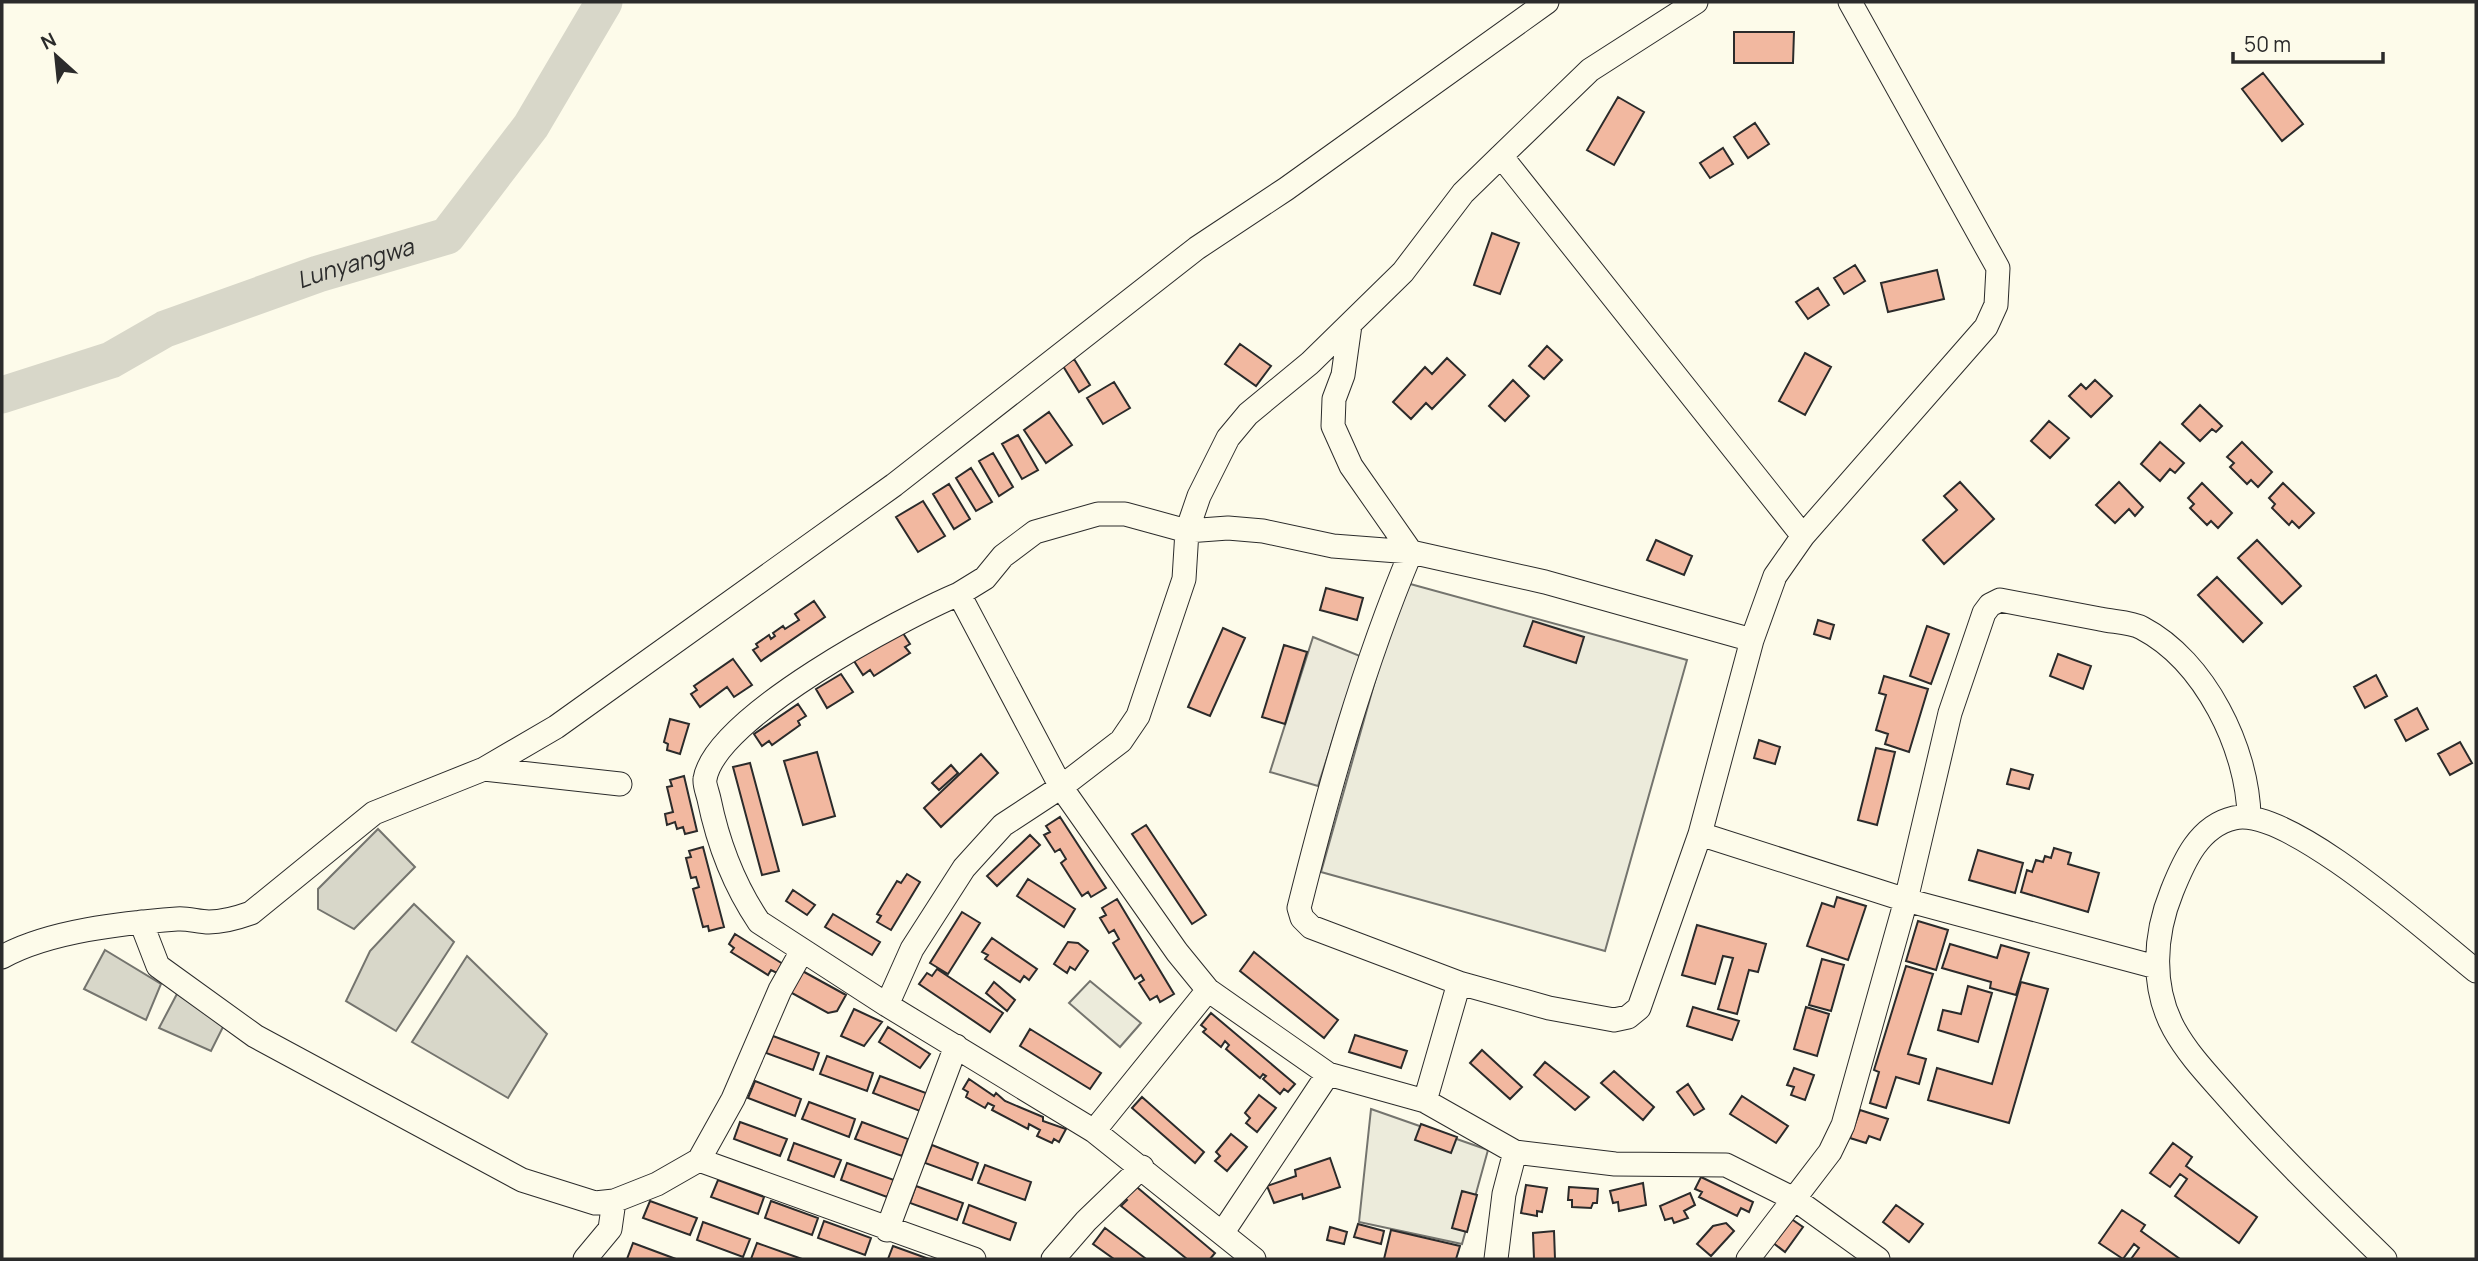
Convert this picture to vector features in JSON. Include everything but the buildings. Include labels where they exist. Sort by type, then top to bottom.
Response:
[{"type":"street","points":[[2,957],[50,938],[141,922],[181,919],[218,921],[251,913],[374,813],[484,769],[556,727],[884,493],[1197,248],[1286,189],[1547,2]]},
{"type":"street","points":[[887,1004],[912,949],[964,868],[1003,825],[1061,787],[1121,741],[1138,716],[1184,579],[1188,531],[1199,496],[1228,438],[1248,414],[1301,371],[1403,272],[1464,193],[1590,70],[1696,2]]},
{"type":"street","points":[[1411,552],[1392,597],[1327,797],[1299,908],[1302,918],[1311,927],[1459,983],[1562,1010],[1614,1020],[1628,1017],[1639,1007],[1700,834],[1752,640],[1775,576],[1803,536],[1986,327],[1996,305],[1998,268],[1850,2]]},
{"type":"street","points":[[1502,156],[1803,536]]},
{"type":"street","points":[[1350,325],[1343,375],[1334,399],[1333,426],[1352,466],[1411,552]]},
{"type":"street","points":[[1254,1259],[1094,1130],[887,1004],[759,922],[745,901],[723,849],[705,779],[719,752],[738,731],[766,708],[873,636],[959,594],[985,578],[1016,545],[1035,532],[1069,520],[1098,514],[1125,514],[1188,531],[1251,530],[1334,545],[1411,552],[1545,582],[1752,640]]},
{"type":"street","points":[[959,594],[1061,787],[1177,952],[1208,990],[1328,1074],[1425,1101],[1515,1152],[1615,1164],[1726,1165],[1796,1200],[1878,1259]]},
{"type":"street","points":[[1748,1259],[1796,1200],[1830,1152],[1843,1125],[1906,900],[1950,713],[1984,613],[1990,605],[2000,600],[2141,627],[2162,642],[2187,664],[2208,691],[2243,766],[2248,787],[2249,817]]},
{"type":"street","points":[[484,769],[620,784]]},
{"type":"street","points":[[2385,1259],[2275,1151],[2190,1054],[2165,1009],[2156,967],[2165,908],[2181,868],[2201,836],[2233,818],[2249,817],[2316,845],[2476,971]]},
{"type":"street","points":[[1700,834],[1906,900],[2156,967]]},
{"type":"street","points":[[141,922],[158,966],[255,1036],[522,1180],[572,1198],[595,1203],[614,1201],[657,1184],[699,1160],[733,1099],[780,990],[802,951]]},
{"type":"street","points":[[1425,1101],[1459,983]]},
{"type":"street","points":[[1094,1130],[1208,990]]},
{"type":"street","points":[[887,1230],[956,1046]]},
{"type":"street","points":[[1223,1232],[1328,1074]]},
{"type":"street","points":[[1496,1259],[1504,1194],[1515,1152]]},
{"type":"street","points":[[699,1160],[887,1230],[975,1259]]},
{"type":"street","points":[[1054,1259],[1086,1221],[1142,1167]]},
{"type":"street","points":[[584,1259],[610,1229],[614,1201]]},
{"type":"shaded area","points":[[1403,582],[1687,660],[1605,951],[1321,872]]},
{"type":"shaded area","points":[[1313,637],[1360,656],[1318,786],[1270,772]]},
{"type":"shaded area","points":[[378,829],[415,867],[354,929],[318,909],[318,889]]},
{"type":"shaded area","points":[[414,904],[454,942],[396,1031],[346,1001],[370,951]]},
{"type":"shaded area","points":[[105,950],[161,984],[146,1020],[84,989]]},
{"type":"shaded area","points":[[467,956],[547,1034],[508,1098],[412,1042]]},
{"type":"shaded area","points":[[1090,981],[1141,1023],[1120,1047],[1069,1003]]},
{"type":"shaded area","points":[[178,992],[226,1021],[211,1051],[159,1028]]},
{"type":"shaded area","points":[[1371,1109],[1488,1150],[1462,1244],[1359,1222]]},
{"type":"waterway","name":"Lunyangwa","points":[[2,395],[111,360],[165,329],[318,274],[447,236],[531,126],[604,2]]}]
